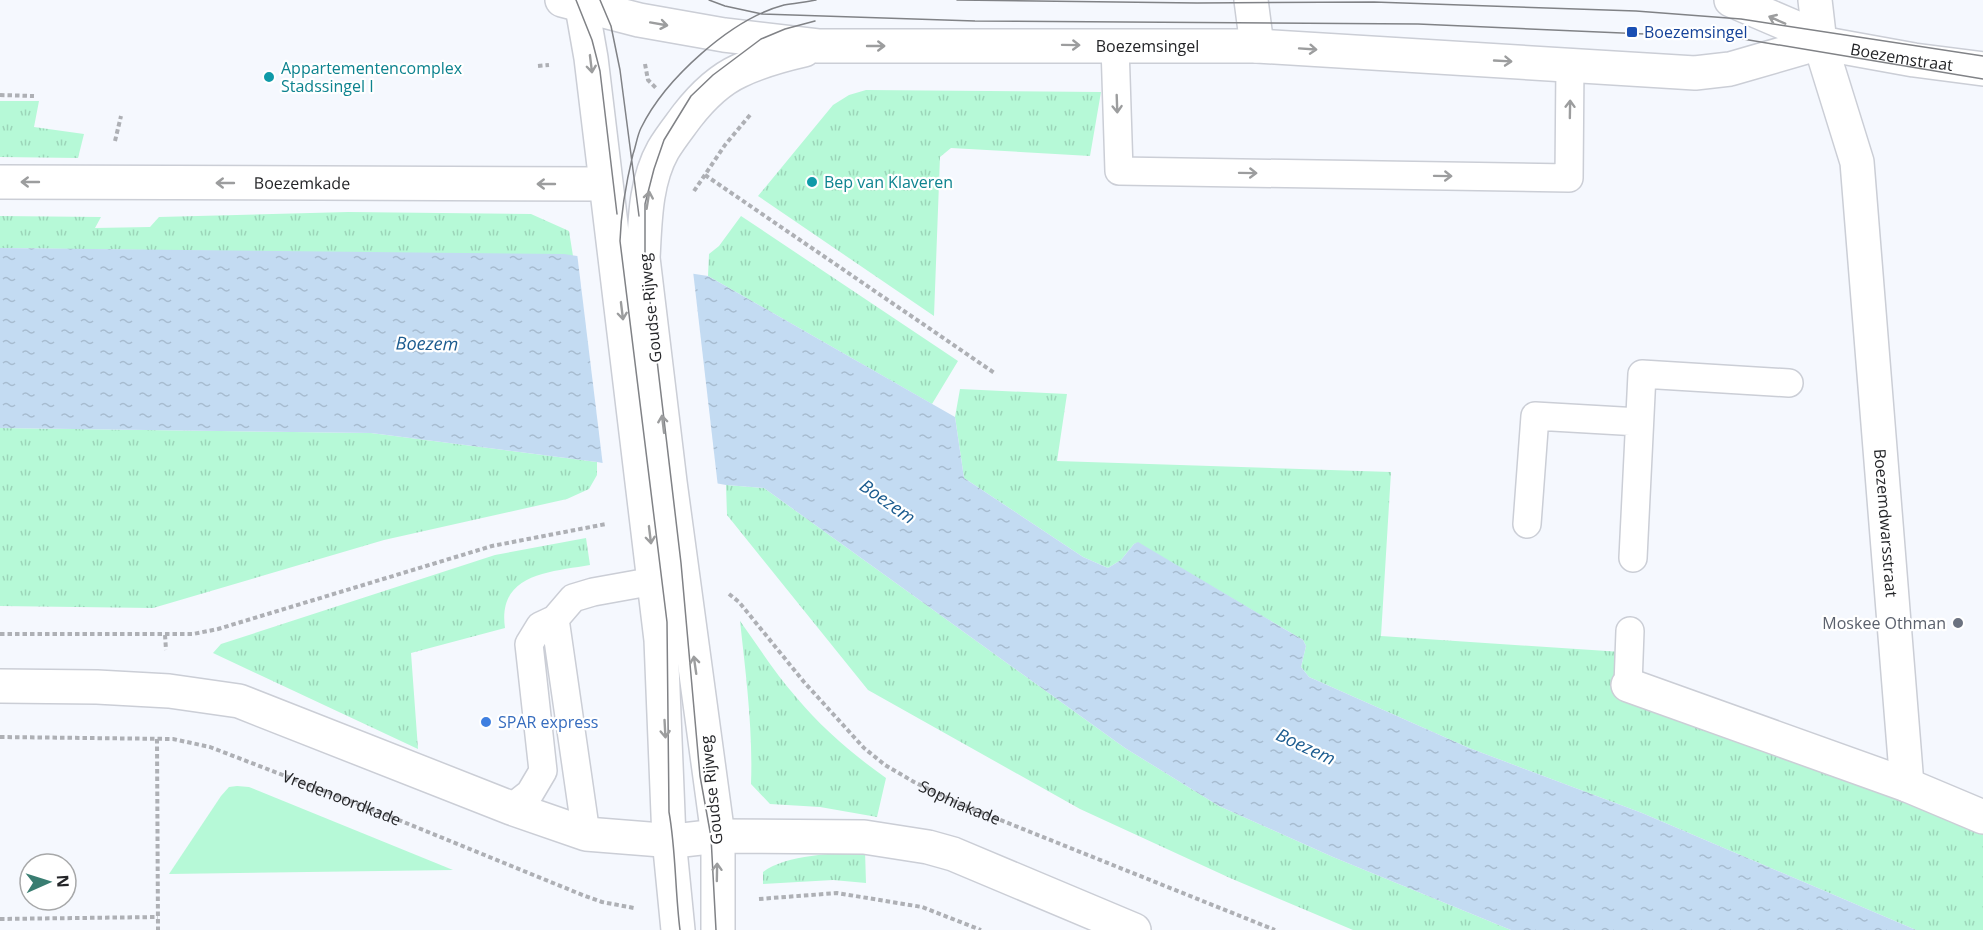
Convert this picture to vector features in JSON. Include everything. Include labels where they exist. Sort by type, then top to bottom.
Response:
[{"type":"street","points":[[1251,0],[1257,46]]},
{"type":"street","points":[[1731,0],[1794,27],[1820,43]]},
{"type":"street","points":[[1815,0],[1820,43]]},
{"type":"street","name":"Boezemsingel","points":[[577,2],[674,26],[818,46],[1257,46],[1695,73],[1730,69],[1820,43]]},
{"type":"street","name":"Goudse Rijweg","points":[[577,2],[591,58],[604,184],[629,256],[656,479],[718,836],[717,916]]},
{"type":"street","name":"Boezemstraat","points":[[1820,43],[1914,60],[1983,69]]},
{"type":"street","name":"Boezemdwarsstraat","points":[[1820,43],[1857,162],[1907,785]]},
{"type":"street","name":"Goudse Rijweg","points":[[629,256],[644,225],[650,190],[662,152],[692,110],[720,82],[738,72],[773,58],[818,46]]},
{"type":"street","name":"Boezemkade","points":[[0,182],[604,184]]},
{"type":"street","name":"Goudse Rijweg","points":[[656,479],[654,581],[661,640],[669,839],[676,917]]},
{"type":"street","points":[[1628,685],[1907,785],[1983,817]]},
{"type":"street","points":[[0,686],[97,687],[169,692],[239,701],[511,808],[586,834],[674,841],[718,836],[864,837],[928,847],[953,854],[1134,930]]},
{"type":"lane","points":[[1115,46],[1119,171],[1569,178],[1570,64]]},
{"type":"lane","points":[[1633,558],[1642,374],[1789,383]]},
{"type":"lane","points":[[1527,524],[1535,416],[1640,422]]},
{"type":"lane","points":[[511,808],[530,793],[543,771],[529,644],[540,626],[555,619],[573,598],[654,581]]},
{"type":"lane","points":[[555,619],[586,834]]},
{"type":"lane","points":[[1628,685],[1630,631]]},
{"type":"path","points":[[0,95],[34,96]]},
{"type":"path","points":[[690,197],[725,145],[753,112]]},
{"type":"path","points":[[705,176],[996,374]]},
{"type":"path","points":[[0,634],[194,634],[229,626],[492,546],[616,522]]},
{"type":"path","name":"Sophiakade","points":[[726,592],[739,602],[834,717],[864,748],[885,765],[958,803],[1275,930]]},
{"type":"path","name":"Vredenoordkade","points":[[0,737],[173,739],[210,747],[248,760],[602,902],[676,917]]},
{"type":"path","points":[[157,739],[158,930]]},
{"type":"path","points":[[717,916],[837,893],[922,907],[981,930]]},
{"type":"path","points":[[0,919],[158,917]]},
{"type":"green space","points":[[866,90],[1101,92],[1090,156],[951,148],[940,157],[934,316],[758,196],[833,105],[849,95]]},
{"type":"green space","points":[[0,101],[39,101],[34,127],[84,134],[78,158],[0,157]]},
{"type":"green space","points":[[348,212],[531,214],[569,231],[573,256],[0,248],[0,216],[101,217],[95,228],[150,227],[159,217]]},
{"type":"green space","points":[[741,216],[958,361],[932,404],[708,276],[709,254],[719,246]]},
{"type":"green space","points":[[960,389],[1067,394],[1057,461],[1391,472],[1381,636],[1622,652],[1643,700],[1828,769],[1983,833],[1983,930],[1916,930],[1642,813],[1469,748],[1309,677],[1301,667],[1306,646],[1303,640],[1138,543],[1134,544],[1121,560],[1108,568],[1083,557],[964,478],[955,417]]},
{"type":"green space","points":[[0,428],[371,433],[597,462],[597,475],[589,489],[567,499],[384,540],[153,608],[0,606]]},
{"type":"green space","points":[[726,485],[764,488],[1125,748],[1219,806],[1333,857],[1511,930],[1353,930],[1230,878],[1080,809],[868,690],[727,515]]},
{"type":"green space","points":[[586,538],[590,565],[530,578],[518,586],[509,596],[505,610],[505,628],[411,653],[418,749],[213,653],[221,644],[495,555]]},
{"type":"green space","points":[[740,621],[781,679],[816,719],[861,760],[886,778],[877,817],[820,807],[770,804],[751,784],[750,723]]},
{"type":"green space","points":[[229,787],[249,787],[453,870],[169,874],[221,796]]},
{"type":"green space","points":[[865,851],[866,883],[833,880],[763,884],[763,872],[785,862],[811,856]]},
{"type":"water","name":"Boezem","points":[[0,248],[564,254],[708,276],[955,417],[964,478],[1083,557],[1108,568],[1121,560],[1138,542],[1303,640],[1306,646],[1301,667],[1309,677],[1469,748],[1642,813],[1916,930],[1511,930],[1333,857],[1219,806],[1125,748],[764,488],[726,485],[597,462],[371,433],[0,428]]},
{"type":"pier","points":[[577,253],[693,271],[718,487],[603,466]]},
{"type":"tram line","points":[[576,0],[592,40],[600,71],[617,214]]},
{"type":"tram line","points":[[600,0],[611,26],[620,70],[639,216]]},
{"type":"tram line","points":[[709,0],[762,14],[975,21],[1418,24],[1737,38],[1983,79]]},
{"type":"tram line","points":[[680,930],[669,812],[667,622],[620,241],[624,197],[638,134],[652,109],[683,71],[702,53],[743,23],[784,5],[816,0]]},
{"type":"tram line","points":[[957,0],[1197,3],[1374,2],[1636,11],[1741,19],[1983,56]]},
{"type":"tram line","points":[[716,930],[711,837],[700,776],[681,563],[645,259],[645,204],[664,140],[691,96],[713,75],[761,39],[785,29],[815,21]]},
{"type":"place","name":"Boezemsingel","points":[[1632,32]]},
{"type":"place","name":"Appartementencomplex Stadssingel I","points":[[269,77]]},
{"type":"place","name":"Bep van Klaveren","points":[[812,182]]},
{"type":"place","name":"Moskee Othman","points":[[1958,623]]},
{"type":"place","name":"SPAR express","points":[[486,722]]}]
